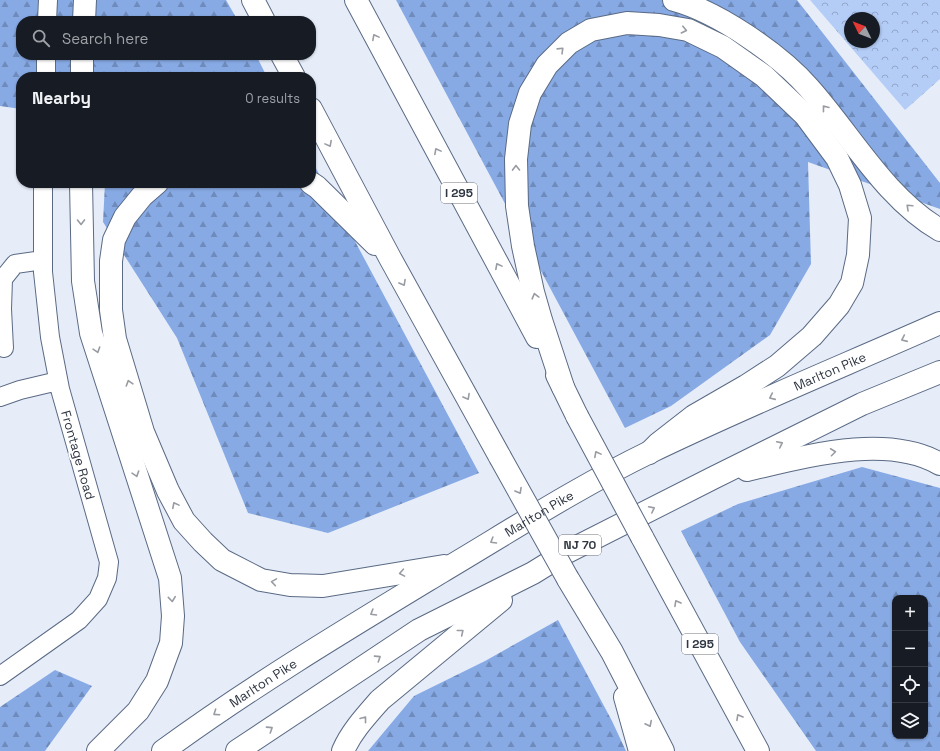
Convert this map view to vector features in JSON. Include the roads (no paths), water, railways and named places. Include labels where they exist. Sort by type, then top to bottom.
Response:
[{"type":"highway","points":[[84,16],[85,0]]},
{"type":"highway","points":[[253,0],[261,16]]},
{"type":"highway","name":"I 295","points":[[356,0],[642,538],[758,751]]},
{"type":"highway","points":[[674,0],[682,2],[732,26],[793,72],[810,88],[893,192],[915,212],[940,230]]},
{"type":"highway","points":[[563,387],[533,292],[523,246],[517,206],[516,159],[520,124],[530,92],[547,65],[569,43],[591,30],[627,23],[658,25],[688,30],[723,47],[764,76],[805,115],[837,158],[850,185],[860,218],[858,255],[852,283],[839,305],[812,336],[777,366],[694,416],[658,444],[649,453]]},
{"type":"highway","points":[[82,60],[82,72]]},
{"type":"highway","points":[[285,60],[291,72]]},
{"type":"highway","points":[[316,118],[390,258],[500,457],[568,579],[612,652],[663,751]]},
{"type":"highway","points":[[316,186],[390,258]]},
{"type":"highway","points":[[81,188],[83,281],[91,333],[170,578],[173,616],[171,642],[157,681],[138,711],[98,751]]},
{"type":"highway","points":[[151,188],[142,196],[125,217],[114,240],[110,261],[111,310],[115,339],[143,432],[168,491],[184,521],[222,560],[261,580],[290,585],[323,586],[455,564]]},
{"type":"highway","name":"Marlton Pike","points":[[163,751],[203,722],[351,626],[591,484],[649,453],[940,323]]},
{"type":"highway","name":"NJ 70","points":[[237,751],[419,630],[533,573],[567,552],[862,404],[940,372]]},
{"type":"highway","points":[[713,478],[816,455],[860,449],[913,453],[940,464]]},
{"type":"highway","points":[[343,751],[355,730],[380,700],[533,573]]},
{"type":"highway","points":[[612,652],[640,751]]},
{"type":"street","points":[[47,16],[48,0]]},
{"type":"street","points":[[46,60],[46,72]]},
{"type":"street","name":"Frontage Road","points":[[0,676],[79,620],[98,599],[107,578],[109,562],[58,381],[50,337],[43,272],[43,188]]},
{"type":"street","points":[[4,348],[2,309],[3,279],[15,264],[43,260]]},
{"type":"street","points":[[0,397],[20,390],[58,381]]}]
